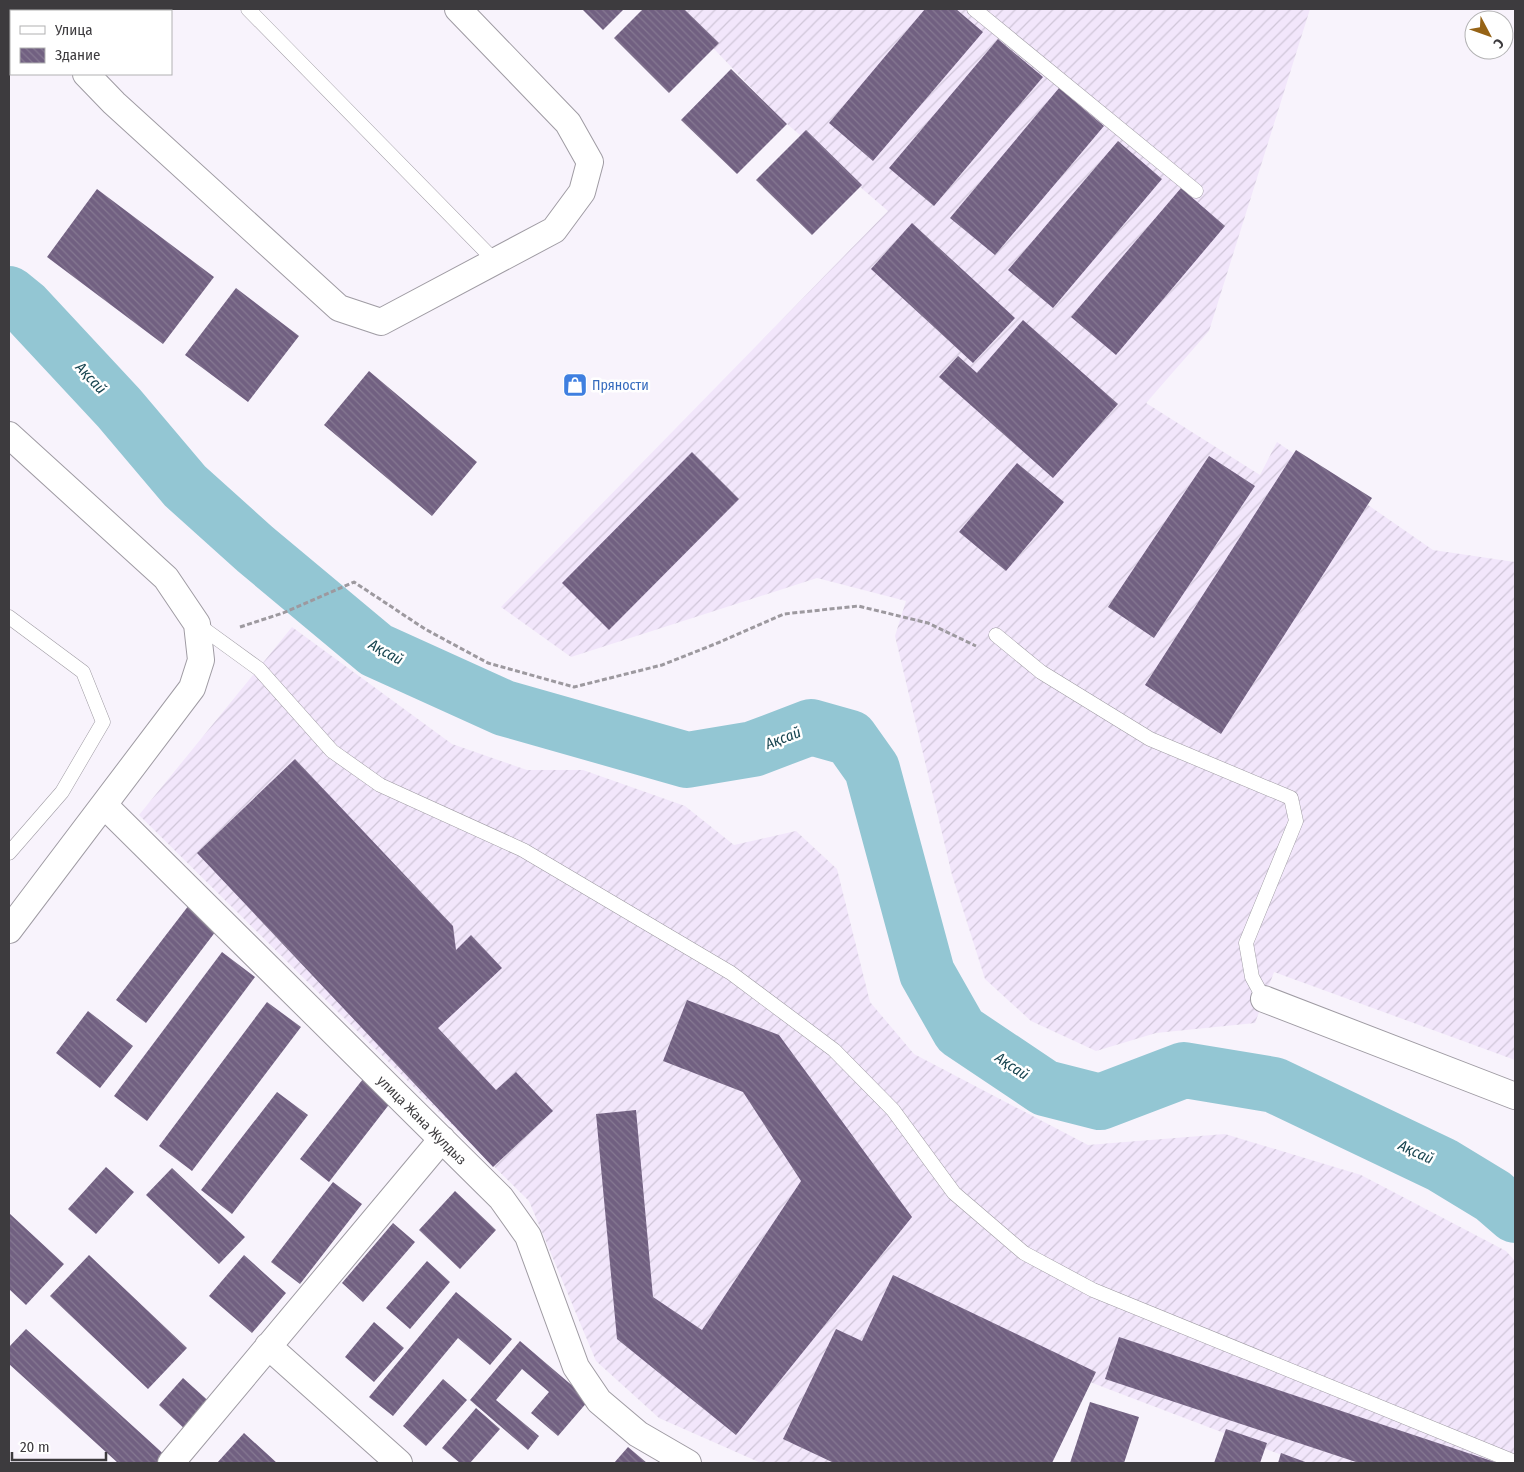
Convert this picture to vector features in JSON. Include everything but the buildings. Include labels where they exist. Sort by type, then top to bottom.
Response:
[{"type":"street","points":[[87,75],[114,103],[339,308],[381,322],[554,230],[582,192],[590,162],[568,124],[458,9]]},
{"type":"street","points":[[9,435],[166,578],[205,630],[201,660],[192,688],[9,930]]},
{"type":"street","name":"улица Жана Жулдыз","points":[[104,805],[501,1198],[528,1236],[576,1367],[599,1401],[638,1434],[688,1463]]},
{"type":"street","points":[[1264,999],[1515,1096]]},
{"type":"street","points":[[171,1463],[442,1139]]},
{"type":"street","points":[[268,1346],[399,1463]]},
{"type":"lane","points":[[248,9],[495,261]]},
{"type":"lane","points":[[974,9],[1196,191]]},
{"type":"lane","points":[[9,617],[83,672],[103,722],[62,792],[9,853]]},
{"type":"lane","points":[[205,630],[258,669],[332,751],[380,785],[532,855],[731,973],[834,1050],[893,1110],[954,1193],[1024,1253],[1093,1290],[1515,1462]]},
{"type":"lane","points":[[996,635],[1041,672],[1150,739],[1291,798],[1296,821],[1246,943],[1252,976],[1264,999]]},
{"type":"path","points":[[205,630],[283,613],[354,582],[425,629],[488,663],[574,687],[662,665],[784,614],[858,606],[928,623],[980,648]]},
{"type":"shaded area","points":[[676,9],[1310,9],[1209,331],[1146,403],[1260,475],[1277,442],[1433,550],[1515,562],[1515,1060],[1274,972],[1255,1023],[1156,1033],[1096,1051],[1031,1021],[985,979],[952,875],[895,636],[906,601],[817,578],[571,657],[501,607],[888,211],[779,117]]},
{"type":"shaded area","points":[[292,627],[452,744],[527,770],[583,770],[685,806],[734,845],[796,831],[837,869],[870,1002],[914,1054],[1088,1145],[1225,1134],[1361,1175],[1506,1251],[1515,1261],[1515,1463],[1303,1463],[1074,1376],[1032,1463],[761,1463],[659,1418],[596,1361],[529,1201],[139,815]]},
{"type":"waterway","name":"Ақсай","points":[[9,294],[25,307],[119,408],[185,486],[255,549],[376,650],[504,708],[687,760],[753,749],[811,727],[850,738],[872,769],[927,973],[960,1031],[1045,1088],[1100,1102],[1184,1070],[1274,1085],[1442,1165],[1493,1196],[1515,1215]]},
{"type":"place","name":"Пряности","points":[[575,385]]}]
